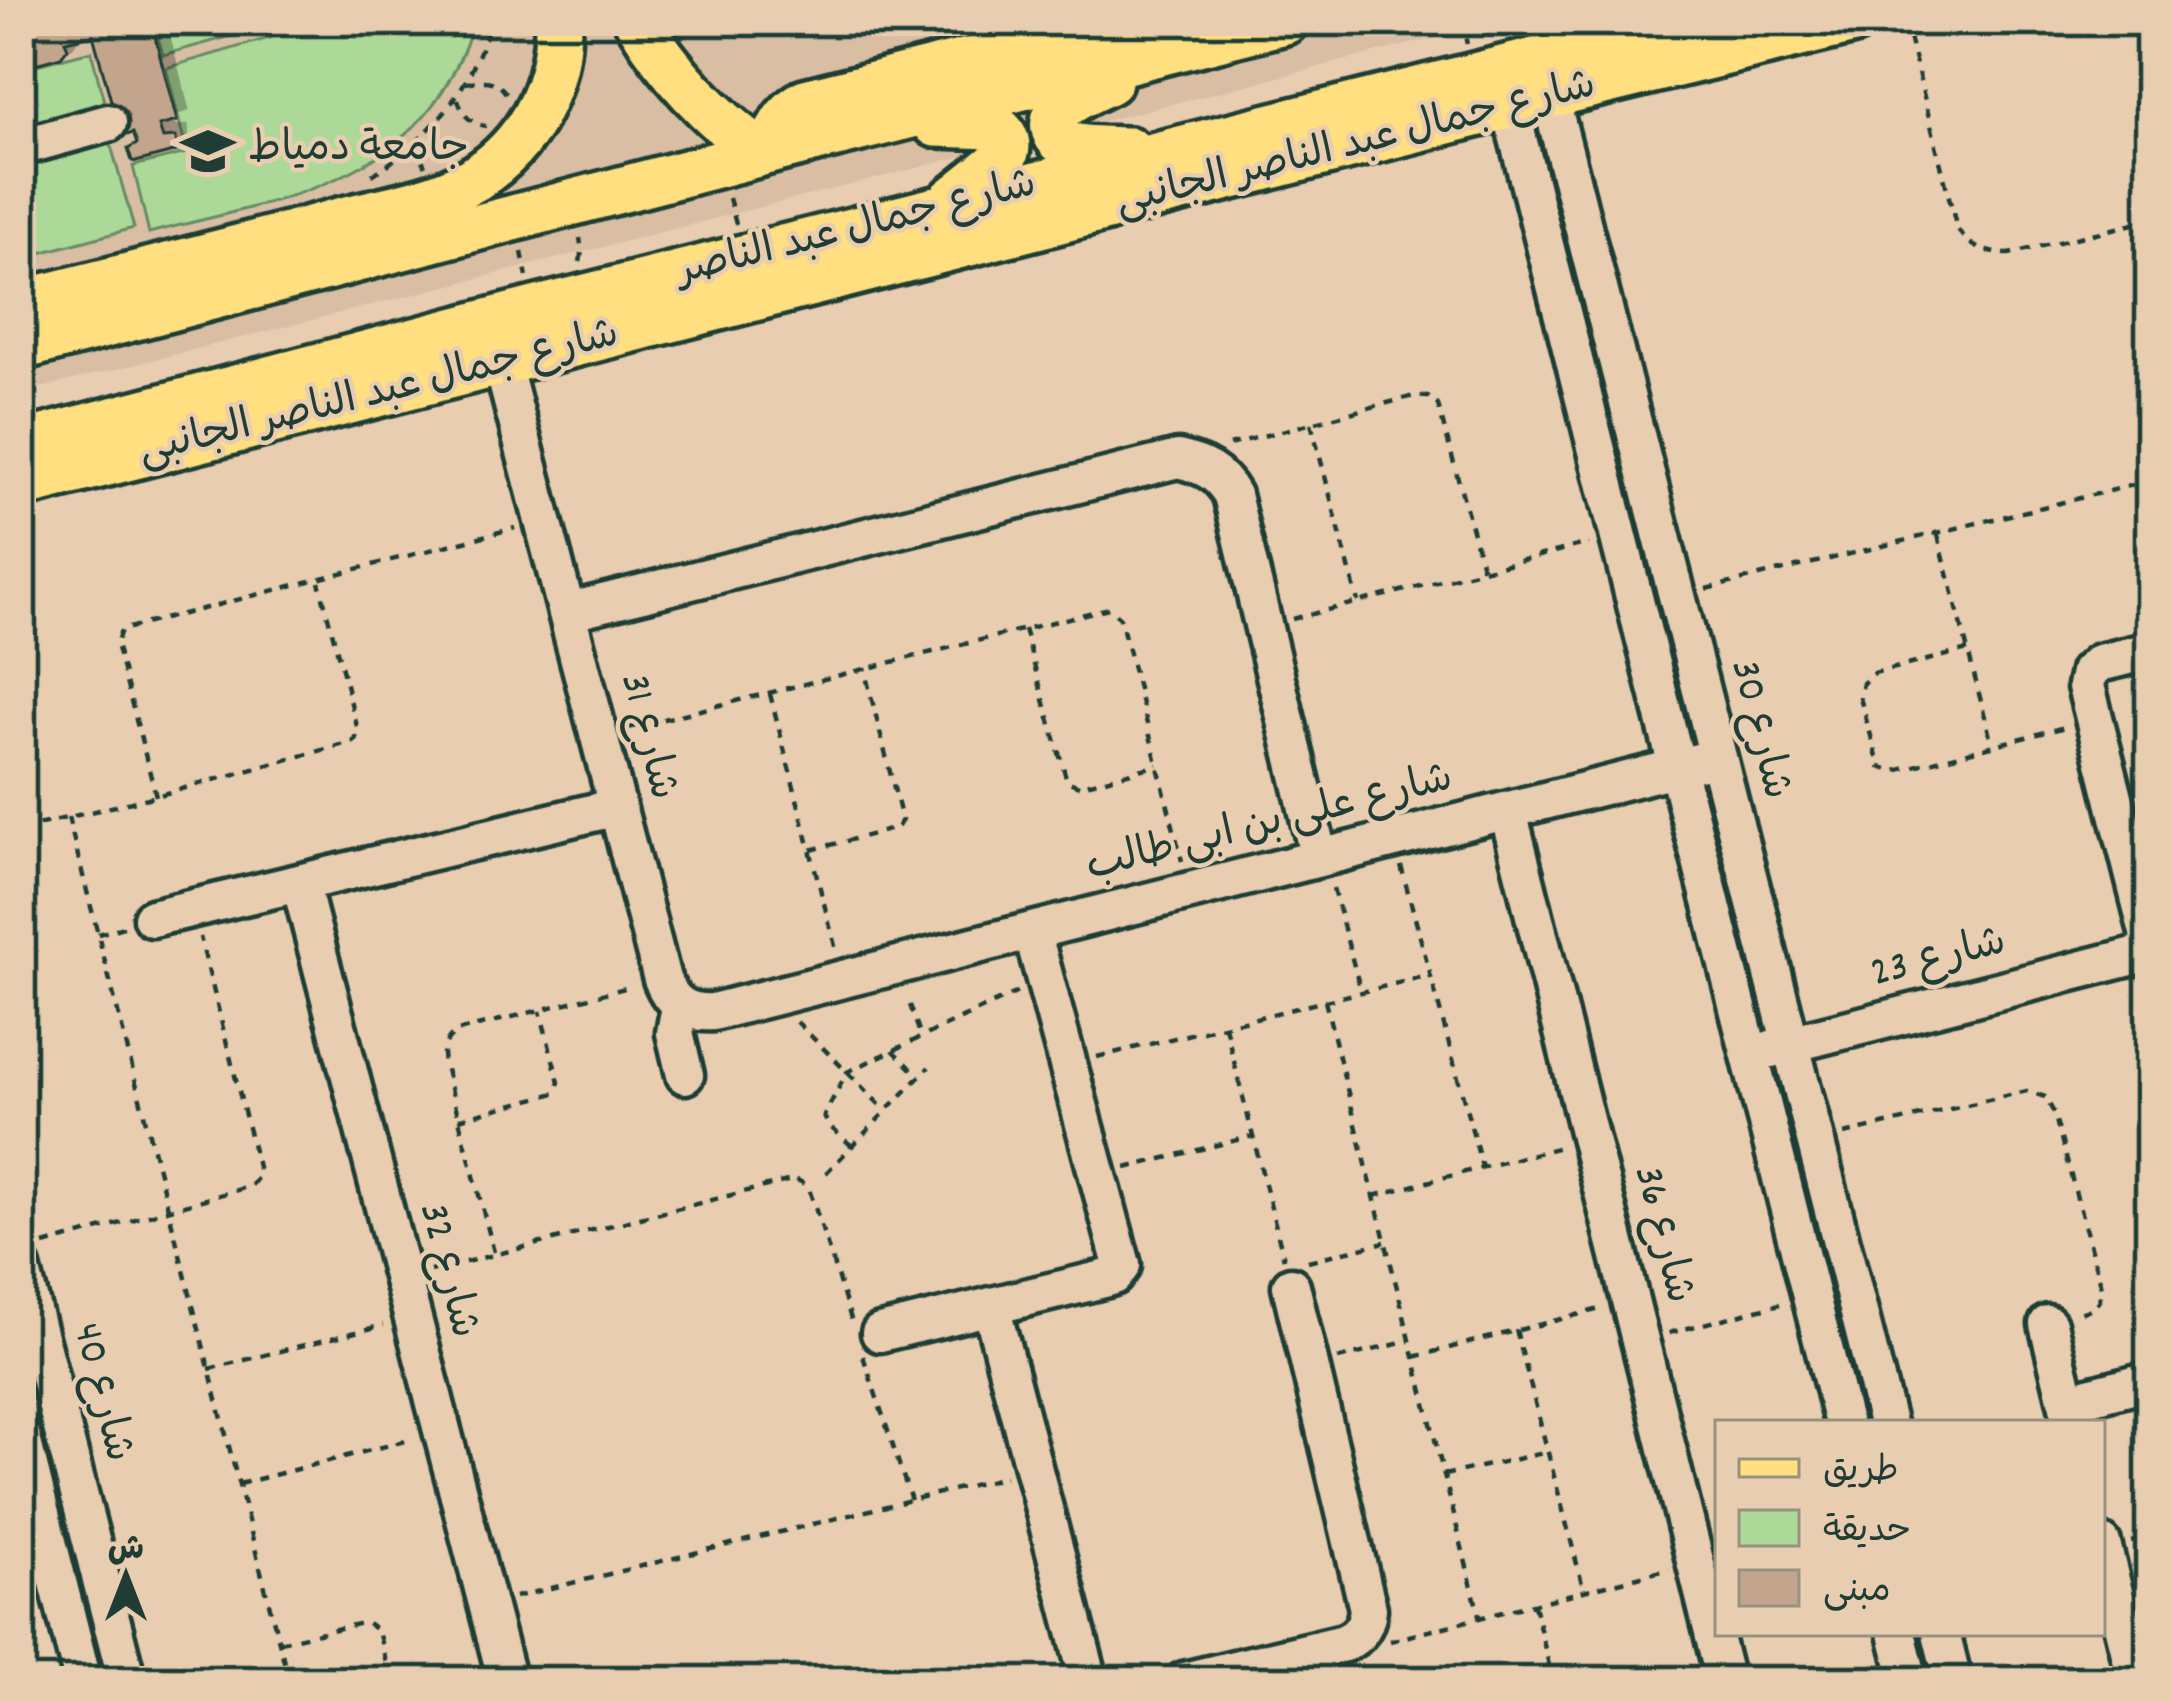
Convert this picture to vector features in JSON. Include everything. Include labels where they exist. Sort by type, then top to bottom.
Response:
[{"type":"main road","points":[[21,303],[464,185],[502,158],[533,120],[553,75],[558,21]]},
{"type":"main road","points":[[638,21],[695,97],[751,155]]},
{"type":"main road","points":[[751,155],[805,102],[995,37],[1143,37],[1285,21]]},
{"type":"main road","name":"شارع جمال عبد الناصر","points":[[21,444],[524,324],[744,258],[1170,152],[1525,83],[1695,21]]},
{"type":"main road","name":"شارع جمال عبد الناصر الجانبى","points":[[21,485],[524,324],[1525,83],[1854,21]]},
{"type":"main road","points":[[21,347],[879,124],[1143,37]]},
{"type":"main road","points":[[1143,37],[1063,105],[1054,126],[1062,142],[1072,146],[1170,152]]},
{"type":"main road","points":[[879,124],[987,125],[1004,135],[1007,148],[1002,160],[940,209]]},
{"type":"street","name":"شارع 30","points":[[1525,83],[1618,536],[1842,1420]]},
{"type":"street","name":"شارع 30","points":[[1525,83],[1677,596],[1887,1420]]},
{"type":"street","points":[[21,147],[108,123]]},
{"type":"street","name":"شارع 31","points":[[524,324],[543,521],[671,992],[685,1076]]},
{"type":"street","points":[[567,612],[1178,459],[1211,470],[1232,495],[1322,858]]},
{"type":"street","points":[[2150,651],[2099,663],[2089,672],[2086,686],[2150,940]]},
{"type":"street","name":"شارع على بن ابى طالب","points":[[844,979],[1718,757]]},
{"type":"street","points":[[152,918],[617,807]]},
{"type":"street","name":"شارع 36","points":[[1508,811],[1725,1681]]},
{"type":"street","name":"شارع 32","points":[[300,883],[507,1681]]},
{"type":"street","points":[[880,1333],[1108,1278],[1119,1271],[1122,1258],[1032,931]]},
{"type":"street","name":"شارع 23","points":[[1750,1055],[2150,952]]},
{"type":"street","points":[[671,992],[702,1013],[844,979]]},
{"type":"street","name":"شارع 40","points":[[32,1256],[127,1681]]},
{"type":"street","points":[[1184,1681],[1248,1674],[1345,1643],[1363,1630],[1368,1610],[1288,1276]]},
{"type":"street","points":[[991,1306],[1089,1681]]},
{"type":"street","points":[[2048,1324],[2070,1413],[2150,1380]]},
{"type":"street","name":"شارع 40","points":[[21,1435],[82,1681]]},
{"type":"street","points":[[2105,1556],[2136,1681]]},
{"type":"street","points":[[1898,1636],[1909,1681]]},
{"type":"street","points":[[1942,1636],[1953,1681]]},
{"type":"path","points":[[360,182],[415,144],[457,97],[482,49],[490,21]]},
{"type":"path","points":[[1904,21],[1957,229],[1966,241],[1991,253],[2009,254],[2150,220]]},
{"type":"path","points":[[466,83],[494,82],[509,100]]},
{"type":"path","points":[[457,97],[475,124],[498,124],[489,135]]},
{"type":"path","points":[[415,144],[431,179]]},
{"type":"path","points":[[744,258],[751,155]]},
{"type":"path","points":[[533,213],[572,226],[581,242],[579,264],[524,324],[533,213]]},
{"type":"path","points":[[1178,459],[1421,395],[1438,405],[1483,570]]},
{"type":"path","points":[[1312,423],[1358,602]]},
{"type":"path","points":[[1677,596],[2150,482]]},
{"type":"path","points":[[156,796],[116,644],[121,630],[543,521]]},
{"type":"path","points":[[1938,535],[1992,746]]},
{"type":"path","points":[[1264,626],[1618,536]]},
{"type":"path","points":[[21,829],[355,741],[358,730],[318,580]]},
{"type":"path","points":[[599,735],[1104,608],[1118,613],[1190,891]]},
{"type":"path","points":[[1023,628],[1067,781],[1079,786],[1158,765]]},
{"type":"path","points":[[1968,650],[1874,673],[1863,683],[1860,698],[1884,770],[2094,719]]},
{"type":"path","points":[[811,850],[897,828],[901,823],[864,668]]},
{"type":"path","points":[[770,692],[844,979]]},
{"type":"path","points":[[68,817],[289,1681]]},
{"type":"path","points":[[1394,839],[1482,1167]]},
{"type":"path","points":[[1322,858],[1361,992]]},
{"type":"path","points":[[32,1256],[251,1186],[259,1172],[193,909]]},
{"type":"path","points":[[1068,1064],[1431,975]]},
{"type":"path","points":[[852,1146],[824,1116],[847,1072],[1021,991]]},
{"type":"path","points":[[494,1254],[442,1055],[446,1041],[458,1031],[540,1010],[671,992]]},
{"type":"path","points":[[773,997],[886,1112]]},
{"type":"path","points":[[1325,1001],[1480,1619]]},
{"type":"path","points":[[910,1005],[921,1037]]},
{"type":"path","points":[[459,1119],[556,1093],[559,1082],[540,1010]]},
{"type":"path","points":[[1226,1026],[1288,1276],[1385,1242]]},
{"type":"path","points":[[893,1050],[920,1076]]},
{"type":"path","points":[[826,1173],[929,1067]]},
{"type":"path","points":[[1816,1141],[2026,1091],[2044,1097],[2054,1113],[2101,1293],[2092,1309],[2048,1324]]},
{"type":"path","points":[[1097,1175],[1253,1136]]},
{"type":"path","points":[[1374,1196],[1590,1139]]},
{"type":"path","points":[[401,1278],[800,1180],[808,1189],[911,1500]]},
{"type":"path","points":[[1641,1341],[1811,1297]]},
{"type":"path","points":[[1414,1357],[1631,1301]]},
{"type":"path","points":[[209,1369],[411,1318]]},
{"type":"path","points":[[1516,1330],[1584,1591]]},
{"type":"path","points":[[1310,1366],[1410,1341]]},
{"type":"path","points":[[239,1484],[441,1432]]},
{"type":"path","points":[[1444,1475],[1548,1452]]},
{"type":"path","points":[[487,1604],[1034,1470]]},
{"type":"path","points":[[1363,1630],[1389,1641],[1696,1562]]},
{"type":"path","points":[[1534,1605],[1553,1681]]},
{"type":"path","points":[[279,1642],[366,1622],[378,1631],[391,1681]]},
{"type":"shaded area","points":[[21,21],[1502,21],[21,393]]},
{"type":"green space","points":[[153,21],[235,21],[239,34],[163,55]]},
{"type":"green space","points":[[402,21],[474,21],[452,75],[423,117],[387,149],[301,193],[149,233],[133,166],[187,153],[166,68],[317,24],[342,23],[372,32]]},
{"type":"green space","points":[[91,51],[108,117],[22,138],[21,69]]},
{"type":"green space","points":[[107,131],[134,228],[21,258],[21,154]]},
{"type":"building","points":[[21,21],[151,21],[177,121],[159,126],[163,138],[176,137],[177,151],[132,161],[128,149],[137,144],[133,133],[121,137],[93,35],[65,41],[68,48],[61,57],[21,68]]},
{"type":"place","name":"جامعة دمياط","points":[[208,151]]}]
